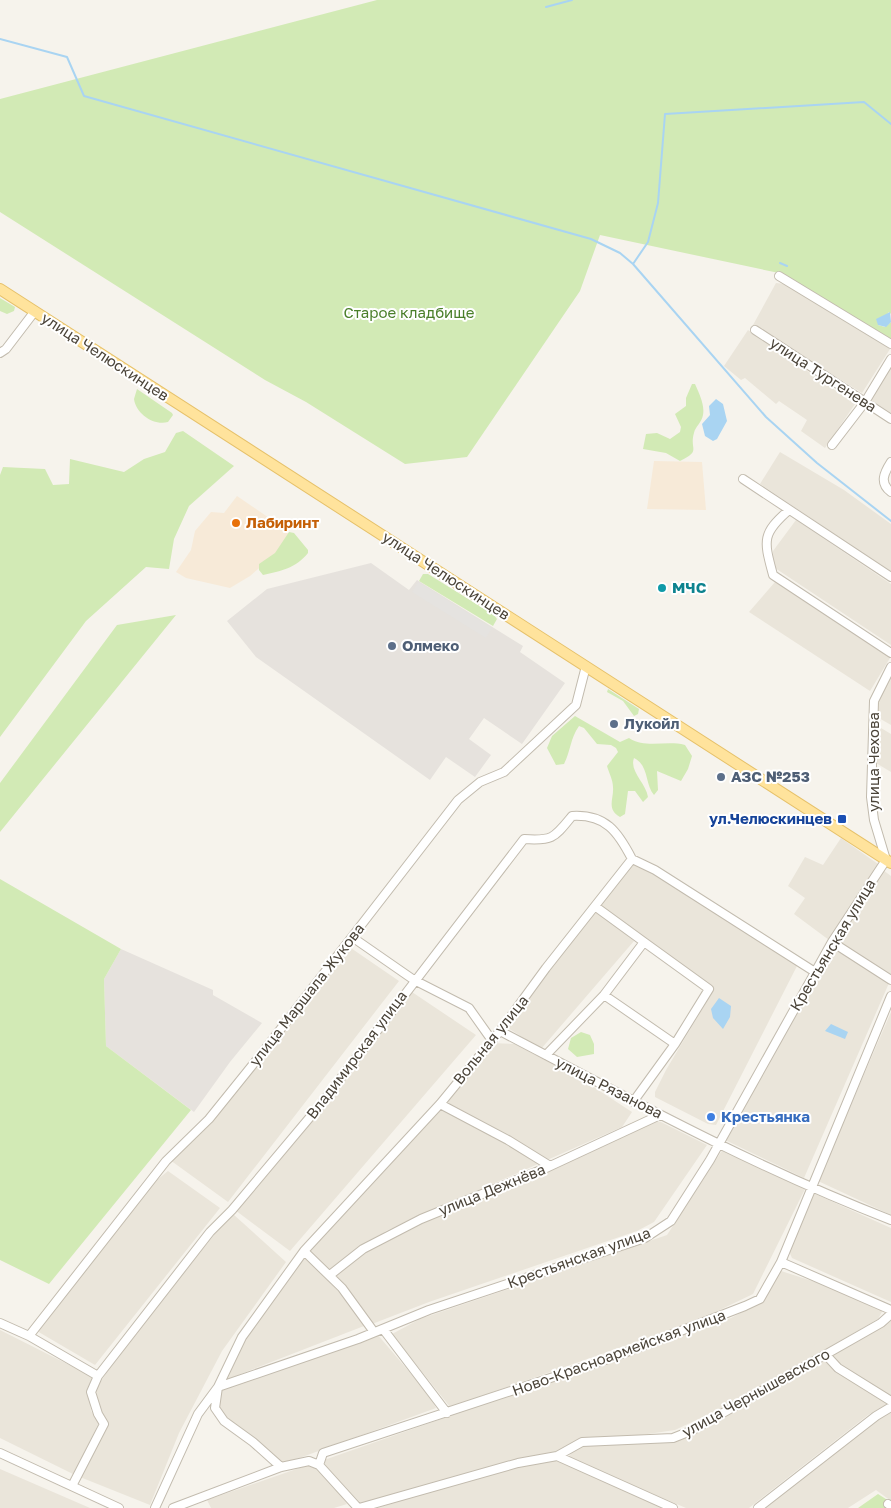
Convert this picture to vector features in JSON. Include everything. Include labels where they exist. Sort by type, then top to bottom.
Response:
[{"type":"main road","name":"улица Челюскинцев","points":[[0,289],[888,861]]},
{"type":"street","points":[[779,276],[891,344]]},
{"type":"street","points":[[0,359],[3,351],[35,311]]},
{"type":"street","name":"улица Тургенева","points":[[755,330],[891,419]]},
{"type":"street","points":[[832,446],[866,402],[891,359]]},
{"type":"street","points":[[891,462],[883,479],[883,484],[891,492]]},
{"type":"street","points":[[743,479],[891,577]]},
{"type":"street","points":[[789,510],[772,524],[765,546],[773,575],[891,654]]},
{"type":"street","name":"улица Маршала Жукова","points":[[29,1336],[166,1162],[209,1119],[458,800],[480,782],[504,772],[576,705],[586,666]]},
{"type":"street","name":"улица Чехова","points":[[888,861],[874,820],[871,797],[874,702],[891,667]]},
{"type":"street","name":"Владимирская улица","points":[[72,1486],[104,1424],[98,1414],[91,1392],[98,1376],[210,1232],[232,1210],[321,1104],[414,980],[524,839],[546,840],[558,833],[572,816],[589,815],[605,823],[621,838],[632,859]]},
{"type":"street","points":[[632,859],[655,870],[815,972]]},
{"type":"street","name":"Вольная улица","points":[[500,1031],[546,968],[632,859]]},
{"type":"street","name":"Крестьянская улица","points":[[218,1387],[383,1329],[429,1310],[646,1238],[671,1221],[710,1160],[718,1142],[832,942],[888,861]]},
{"type":"street","points":[[596,907],[709,988],[675,1044],[633,1102]]},
{"type":"street","points":[[352,937],[414,980],[469,1008],[491,1040],[500,1031]]},
{"type":"street","points":[[546,1055],[604,994],[644,942]]},
{"type":"street","points":[[832,942],[891,980]]},
{"type":"street","points":[[604,994],[675,1044]]},
{"type":"street","name":"Ново-Красноармейская улица","points":[[319,1465],[323,1453],[611,1358],[760,1299],[781,1262],[891,996]]},
{"type":"street","name":"улица Рязанова","points":[[500,1031],[633,1102],[812,1188],[891,1220]]},
{"type":"street","name":"Вольная улица","points":[[218,1387],[242,1337],[304,1251],[440,1104],[491,1040]]},
{"type":"street","points":[[440,1104],[508,1140],[550,1166]]},
{"type":"street","name":"улица Дежнёва","points":[[330,1276],[363,1249],[421,1218],[550,1166],[660,1115]]},
{"type":"street","points":[[304,1251],[355,1304],[374,1332]]},
{"type":"street","points":[[781,1262],[891,1310]]},
{"type":"street","name":"улица Чернышевского","points":[[358,1508],[378,1505],[518,1463],[557,1456],[582,1442],[673,1438],[693,1430],[881,1324],[891,1314]]},
{"type":"street","points":[[0,1323],[29,1336],[98,1376]]},
{"type":"street","points":[[383,1329],[448,1412]]},
{"type":"street","points":[[826,1355],[838,1368],[891,1401]]},
{"type":"street","points":[[218,1387],[215,1408],[224,1421],[253,1442],[281,1467]]},
{"type":"street","points":[[155,1508],[198,1414],[218,1387]]},
{"type":"street","points":[[758,1508],[876,1416],[891,1407]]},
{"type":"street","points":[[0,1453],[119,1508]]},
{"type":"street","points":[[557,1456],[673,1508]]},
{"type":"street","points":[[173,1508],[281,1467],[308,1462],[319,1465],[358,1508]]},
{"type":"shaded area","points":[[776,283],[785,284],[890,349],[862,393],[753,325]]},
{"type":"shaded area","points":[[748,330],[855,404],[825,448],[801,431],[807,420],[779,401],[776,404],[745,378],[741,380],[724,366]]},
{"type":"shaded area","points":[[891,364],[891,413],[871,400]]},
{"type":"shaded area","points":[[780,452],[844,490],[891,524],[891,572],[760,484]]},
{"type":"shaded area","points":[[654,461],[702,462],[706,510],[647,509]]},
{"type":"shaded area","points":[[237,496],[278,524],[290,525],[286,545],[250,576],[230,588],[186,578],[176,572],[191,550],[195,531],[211,512],[224,513]]},
{"type":"shaded area","points":[[796,520],[891,584],[891,645],[772,566],[773,551]]},
{"type":"shaded area","points":[[371,563],[409,590],[417,580],[523,646],[520,652],[565,683],[522,744],[484,718],[469,739],[491,755],[475,777],[446,757],[430,780],[256,657],[227,621],[267,589]]},
{"type":"shaded area","points":[[418,582],[492,628],[486,638],[412,592]]},
{"type":"shaded area","points":[[775,582],[890,658],[870,691],[749,612]]},
{"type":"shaded area","points":[[891,676],[891,725],[877,717],[877,702]]},
{"type":"shaded area","points":[[876,725],[891,734],[891,772],[876,763]]},
{"type":"shaded area","points":[[841,838],[878,864],[829,940],[794,914],[805,898],[788,886],[805,857],[823,865]]},
{"type":"shaded area","points":[[631,862],[638,862],[798,964],[716,1125],[708,1124],[655,1097],[655,1092],[666,1070],[713,991],[598,904]]},
{"type":"shaded area","points":[[883,870],[891,876],[891,976],[837,941]]},
{"type":"shaded area","points":[[595,910],[634,941],[541,1049],[505,1026]]},
{"type":"shaded area","points":[[345,944],[399,981],[228,1202],[170,1160]]},
{"type":"shaded area","points":[[833,947],[889,983],[804,1178],[723,1139]]},
{"type":"shaded area","points":[[121,949],[213,990],[213,995],[262,1023],[230,1062],[194,1112],[106,1046],[104,979]]},
{"type":"shaded area","points":[[409,990],[476,1035],[290,1251],[231,1207],[353,1062]]},
{"type":"shaded area","points":[[891,1012],[891,1215],[818,1181]]},
{"type":"shaded area","points":[[489,1043],[515,1044],[589,1084],[632,1112],[622,1127],[386,1231],[331,1273],[306,1248]]},
{"type":"shaded area","points":[[652,1121],[661,1122],[707,1145],[654,1222],[637,1231],[429,1302],[372,1324],[335,1275],[379,1243],[428,1218]]},
{"type":"shaded area","points":[[723,1149],[805,1189],[753,1294],[699,1320],[450,1407],[392,1334],[420,1319],[667,1235]]},
{"type":"shaded area","points":[[168,1171],[220,1208],[95,1365],[37,1331],[152,1184]]},
{"type":"shaded area","points":[[813,1193],[891,1228],[891,1302],[792,1258],[788,1249]]},
{"type":"shaded area","points":[[233,1214],[286,1262],[222,1351],[179,1433],[150,1505],[80,1477],[106,1424],[93,1393],[117,1357],[226,1220]]},
{"type":"shaded area","points":[[304,1256],[361,1316],[364,1326],[215,1384],[249,1328]]},
{"type":"shaded area","points":[[781,1271],[828,1286],[883,1310],[878,1319],[739,1400],[675,1430],[614,1439],[559,1451],[360,1507],[326,1468],[324,1460],[731,1318],[763,1301]]},
{"type":"shaded area","points":[[891,1318],[891,1396],[838,1366],[829,1355]]},
{"type":"shaded area","points":[[0,1330],[95,1378],[89,1394],[91,1411],[99,1422],[75,1475],[0,1438]]},
{"type":"shaded area","points":[[377,1334],[430,1396],[436,1408],[283,1464],[252,1437],[222,1418],[215,1403],[222,1389]]},
{"type":"shaded area","points":[[826,1357],[833,1368],[873,1392],[887,1404],[868,1415],[749,1508],[686,1508],[568,1458],[574,1449],[586,1445],[674,1440]]},
{"type":"shaded area","points":[[891,1412],[891,1501],[876,1490],[848,1508],[763,1508],[880,1418]]},
{"type":"shaded area","points":[[548,1459],[564,1463],[662,1508],[378,1508],[420,1493]]},
{"type":"shaded area","points":[[308,1465],[323,1472],[347,1504],[334,1508],[211,1508],[207,1500]]},
{"type":"shaded area","points":[[0,1469],[90,1508],[0,1508]]},
{"type":"green space","name":"Старое кладбище","points":[[377,0],[891,0],[891,314],[889,312],[878,325],[885,327],[891,322],[891,341],[779,273],[600,235],[580,291],[467,457],[405,464],[306,402],[265,380],[0,212],[0,99]]},
{"type":"green space","points":[[0,298],[15,307],[14,311],[7,314],[0,311]]},
{"type":"green space","points":[[692,384],[695,384],[698,391],[703,411],[702,418],[694,433],[693,452],[680,461],[666,453],[643,449],[646,434],[657,433],[670,439],[680,432],[681,427],[675,414],[686,406],[686,398]]},
{"type":"green space","points":[[137,389],[172,413],[173,415],[168,422],[157,422],[146,418],[142,414],[134,399]]},
{"type":"green space","points":[[183,431],[234,466],[189,506],[174,539],[169,569],[146,567],[86,621],[0,737],[0,475],[3,467],[45,469],[53,485],[69,484],[70,459],[124,472],[144,459],[165,452],[176,433]]},
{"type":"green space","points":[[289,532],[294,533],[308,550],[308,553],[293,565],[263,575],[259,570],[259,564],[275,553]]},
{"type":"green space","points":[[423,574],[428,574],[494,615],[497,619],[493,626],[419,581]]},
{"type":"green space","points":[[176,615],[0,832],[0,783],[117,625]]},
{"type":"green space","points":[[608,689],[639,709],[638,714],[634,716],[623,701],[607,692]]},
{"type":"green space","points":[[575,716],[620,742],[629,738],[649,744],[671,743],[685,745],[692,756],[688,769],[681,781],[657,771],[658,790],[654,795],[649,786],[645,770],[639,761],[634,758],[634,768],[648,797],[643,802],[635,791],[628,791],[625,814],[620,817],[613,811],[613,784],[607,766],[618,752],[616,748],[611,745],[597,744],[584,728],[579,726],[564,764],[556,765],[547,748],[552,736]]},
{"type":"green space","points":[[0,879],[121,949],[104,979],[106,1046],[191,1110],[49,1284],[0,1260]]},
{"type":"green space","points":[[581,1032],[590,1035],[594,1044],[594,1054],[577,1057],[568,1049],[571,1038]]},
{"type":"green space","points":[[878,1494],[889,1501],[886,1508],[858,1508]]},
{"type":"water","points":[[890,312],[891,322],[886,327],[878,325],[876,319]]},
{"type":"water","points":[[716,399],[723,404],[727,421],[717,439],[713,441],[705,436],[702,424],[710,415],[709,406]]},
{"type":"water","points":[[719,998],[731,1006],[730,1017],[723,1029],[713,1018],[711,1009]]},
{"type":"water","points":[[831,1024],[848,1032],[845,1039],[825,1031]]},
{"type":"waterway","points":[[546,7],[572,0]]},
{"type":"waterway","points":[[0,39],[67,57],[84,96],[591,239],[620,253],[633,264],[766,417],[817,463],[891,521]]},
{"type":"waterway","points":[[633,264],[648,242],[658,203],[665,114],[864,102],[891,124]]},
{"type":"waterway","points":[[780,263],[787,266]]},
{"type":"place","name":"Лабиринт","points":[[236,523]]},
{"type":"place","name":"МЧС","points":[[662,588]]},
{"type":"place","name":"Олмеко","points":[[392,646]]},
{"type":"place","name":"Лукойл","points":[[614,724]]},
{"type":"place","name":"АЗС №253","points":[[721,777]]},
{"type":"place","name":"ул.Челюскинцев","points":[[842,819]]},
{"type":"place","name":"Крестьянка","points":[[711,1117]]}]
